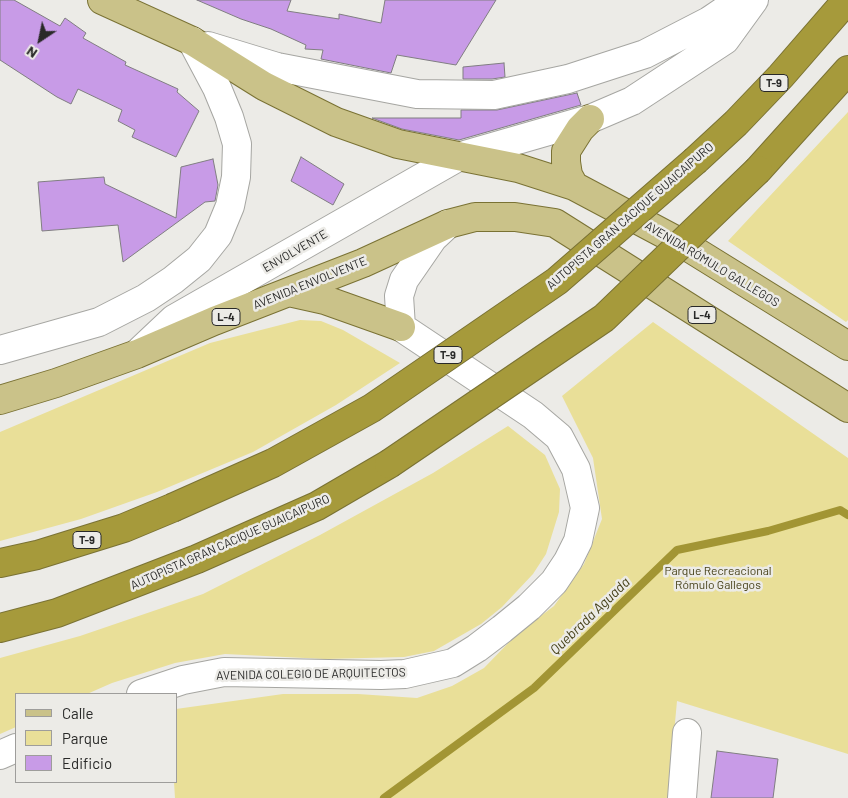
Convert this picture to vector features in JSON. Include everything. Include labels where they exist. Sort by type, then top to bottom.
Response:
[{"type":"highway","name":"AUTOPISTA GRAN CACIQUE GUAICAIPURO","points":[[0,564],[124,528],[172,508],[273,463],[372,408],[558,281],[736,124],[781,76],[847,0]]},
{"type":"highway","name":"AUTOPISTA GRAN CACIQUE GUAICAIPURO","points":[[0,628],[57,614],[198,559],[316,506],[389,464],[604,318],[758,170],[848,70]]},
{"type":"main road","name":"AVENIDA RÓMULO GALLEGOS","points":[[102,0],[192,41],[264,86],[336,122],[398,144],[518,168],[574,186],[685,245],[848,346]]},
{"type":"main road","points":[[574,186],[568,175],[566,151],[580,129],[590,119]]},
{"type":"main road","name":"L-4","points":[[448,224],[475,217],[515,217],[555,223],[848,408]]},
{"type":"main road","name":"AVENIDA ENVOLVENTE","points":[[0,400],[56,383],[137,354],[363,263],[448,224]]},
{"type":"main road","points":[[289,292],[332,302],[401,327]]},
{"type":"street","points":[[192,41],[277,67],[417,94],[494,95],[568,79],[646,54],[709,21],[740,0]]},
{"type":"street","name":"ENVOLVENTE","points":[[137,354],[174,319],[458,157],[590,119],[632,100],[725,40],[754,0]]},
{"type":"street","points":[[0,350],[100,322],[146,298],[199,260],[218,235],[230,206],[236,177],[237,144],[217,88],[192,41]]},
{"type":"street","points":[[401,327],[400,296],[404,280],[434,238],[448,224]]},
{"type":"street","name":"AVENIDA COLEGIO DE ARQUITECTOS","points":[[144,693],[183,680],[224,672],[397,674],[453,663],[502,629],[529,607],[554,582],[578,541],[585,508],[576,469],[559,437],[533,415],[401,327]]},
{"type":"street","points":[[682,798],[687,733]]},
{"type":"street","points":[[0,755],[15,748]]},
{"type":"green space","points":[[848,112],[848,320],[846,322],[728,241]]},
{"type":"green space","points":[[300,320],[321,321],[343,330],[400,363],[336,405],[253,452],[157,492],[81,519],[0,541],[0,432],[210,343]]},
{"type":"green space","name":"Parque Recreacional Rómulo Gallegos","points":[[653,322],[848,458],[848,754],[677,701],[668,798],[175,798],[174,783],[178,783],[178,709],[283,694],[358,694],[417,698],[452,686],[484,668],[518,633],[554,606],[584,564],[602,519],[593,458],[562,396]]},
{"type":"green space","points":[[508,426],[545,455],[560,489],[559,512],[546,554],[533,574],[502,607],[481,624],[434,651],[404,657],[325,659],[225,654],[175,663],[112,683],[89,693],[15,693],[15,727],[0,734],[0,658],[80,636],[203,594],[320,535],[433,473]]},
{"type":"building","points":[[0,0],[14,0],[60,26],[65,18],[86,33],[83,38],[126,62],[125,65],[178,89],[177,92],[199,111],[176,157],[132,137],[135,130],[118,121],[122,110],[78,89],[71,104],[0,60]]},
{"type":"building","points":[[197,0],[291,0],[287,11],[339,19],[339,14],[381,23],[385,0],[496,0],[456,65],[397,55],[391,73],[321,59],[323,50],[305,49],[306,45],[271,29],[241,19]]},
{"type":"building","points":[[504,63],[505,77],[463,79],[463,67]]},
{"type":"building","points":[[577,93],[581,105],[459,140],[402,129],[372,118],[461,118],[461,110],[497,110]]},
{"type":"building","points":[[301,157],[344,184],[333,205],[291,181]]},
{"type":"building","points":[[213,159],[218,185],[215,201],[205,202],[123,262],[118,225],[42,231],[38,182],[104,177],[105,184],[176,218],[181,167]]},
{"type":"building","points":[[717,751],[778,759],[773,798],[711,798]]},
{"type":"waterway","name":"Quebrada Aguada","points":[[384,798],[534,688],[677,550],[768,531],[840,510],[848,515]]}]
